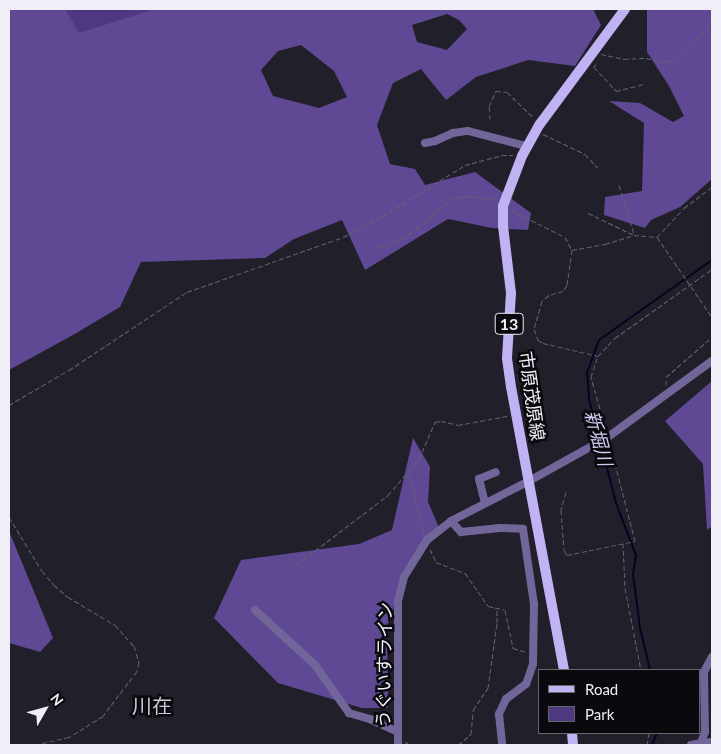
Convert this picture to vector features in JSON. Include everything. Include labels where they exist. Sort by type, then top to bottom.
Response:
[{"type":"main road","name":"市原茂原線","points":[[564,669],[507,358],[511,293],[503,226],[504,203],[526,146],[624,9]]},
{"type":"street","points":[[425,143],[453,133],[468,131],[526,146]]},
{"type":"street","name":"うぐいすライン","points":[[398,745],[398,600],[404,577],[427,540],[452,521],[608,437],[712,361]]},
{"type":"street","points":[[485,503],[479,479],[496,472]]},
{"type":"street","points":[[452,521],[461,532],[500,528],[523,529],[534,604],[533,656],[526,684],[506,699],[499,714],[502,745]]},
{"type":"street","points":[[255,610],[314,665],[349,713],[370,719],[398,732]]},
{"type":"street","points":[[691,745],[708,743],[705,732],[704,672],[712,657]]},
{"type":"path","points":[[601,54],[624,59],[646,58],[665,62],[672,60],[712,24]]},
{"type":"path","points":[[596,62],[594,67],[616,90],[644,84]]},
{"type":"path","points":[[490,118],[489,106],[496,91],[507,92],[538,127],[560,144],[585,154],[598,168]]},
{"type":"path","points":[[9,405],[69,370],[187,292],[343,237],[376,220],[433,183],[477,160],[502,155],[522,156]]},
{"type":"path","points":[[619,185],[634,228],[634,235]]},
{"type":"path","points":[[657,238],[684,208],[712,187]]},
{"type":"path","points":[[378,247],[395,243],[416,229],[450,200],[463,196],[485,196],[504,203],[565,237],[572,250],[567,285],[563,291],[549,295],[542,301],[534,329],[538,340],[543,343],[598,356]]},
{"type":"path","points":[[588,212],[634,235],[657,238],[712,317]]},
{"type":"path","points":[[572,250],[606,244],[634,235]]},
{"type":"path","points":[[669,394],[666,386],[666,377],[712,337]]},
{"type":"path","points":[[291,569],[379,503],[424,452],[435,422],[441,421],[458,425],[516,415]]},
{"type":"path","points":[[406,474],[410,478],[427,540],[436,562],[464,573],[488,606],[505,610],[513,648],[524,650],[533,656]]},
{"type":"path","points":[[9,516],[42,571],[54,585],[68,597],[115,625],[134,646],[139,662],[137,671],[103,716],[69,737],[35,745]]},
{"type":"path","points":[[624,543],[625,588],[641,669]]},
{"type":"path","points":[[458,745],[471,734],[473,710],[488,688],[497,623],[497,608]]},
{"type":"green space","points":[[9,9],[215,9],[81,46]]},
{"type":"shaded area","points":[[9,9],[65,9],[79,33],[155,9],[593,9],[601,25],[575,66],[528,60],[476,77],[446,100],[421,69],[393,83],[377,125],[390,164],[415,169],[425,185],[475,172],[531,213],[528,230],[492,228],[448,219],[365,270],[342,220],[294,239],[265,258],[141,262],[120,307],[9,370]],"holes":[[[447,14],[459,20],[467,29],[447,50],[417,42],[412,25]],[[301,45],[334,71],[347,97],[319,108],[273,96],[261,70],[278,51]]]},
{"type":"shaded area","points":[[647,9],[712,9],[712,179],[680,207],[651,220],[645,228],[604,215],[605,197],[642,191],[644,123],[609,101],[640,103],[673,122],[684,116],[669,86],[647,52]]},
{"type":"shaded area","points":[[712,381],[712,526],[707,530],[703,464],[665,421]]},
{"type":"shaded area","points":[[413,438],[430,467],[428,502],[440,530],[404,577],[387,626],[388,708],[362,708],[278,683],[214,618],[241,560],[359,544],[392,530]]},
{"type":"shaded area","points":[[9,531],[53,638],[40,652],[9,643]]},
{"type":"waterway","name":"新堀川","points":[[599,438],[589,399],[587,373],[599,340],[712,260]]},
{"type":"waterway","name":"新堀川","points":[[601,445],[616,503],[636,555],[633,574],[640,628],[650,669]]},
{"type":"waterway","name":"新堀川","points":[[652,745],[657,734]]},
{"type":"district","name":"川在","points":[[152,705]]}]
